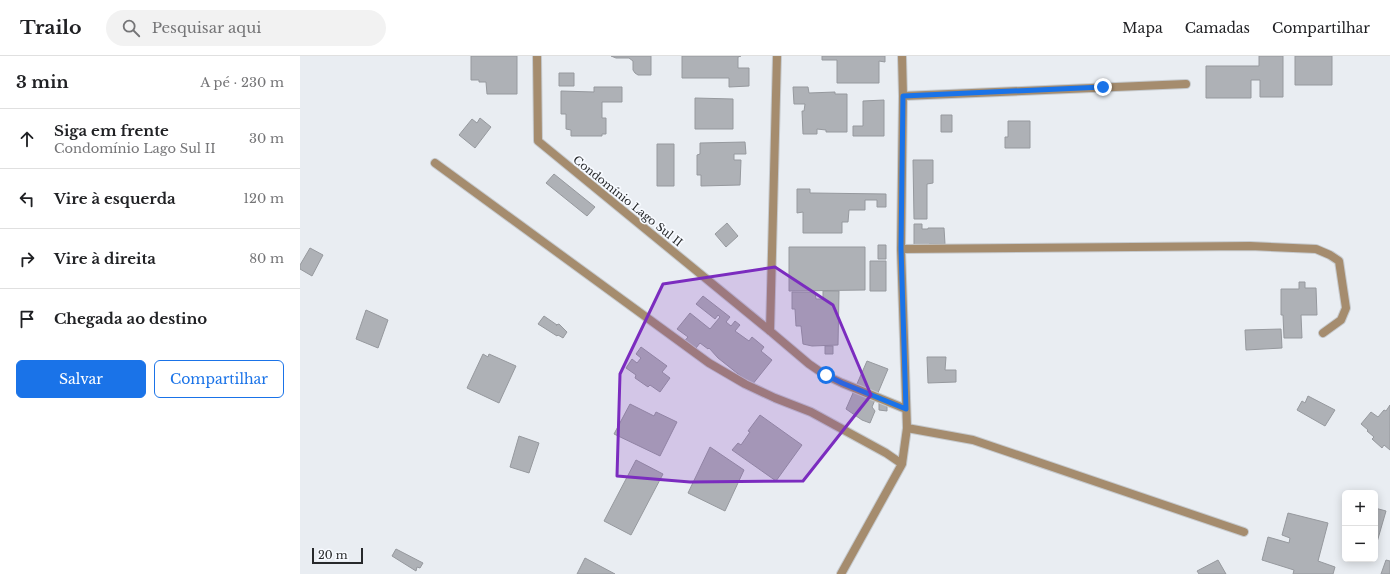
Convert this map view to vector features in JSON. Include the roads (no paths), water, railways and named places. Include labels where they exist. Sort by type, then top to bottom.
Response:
[{"type":"street","name":"Condomínio Lago Sul II","points":[[537,56],[538,141],[809,364],[842,383],[906,409]]},
{"type":"street","points":[[770,331],[778,56]]},
{"type":"street","points":[[841,574],[902,464],[907,428],[901,248],[903,96],[902,56]]},
{"type":"street","points":[[903,96],[1186,84]]},
{"type":"street","points":[[435,163],[708,363],[745,384],[811,412],[886,453],[902,464]]},
{"type":"street","points":[[901,248],[1250,246],[1316,249],[1339,261],[1346,308],[1341,320],[1323,333]]},
{"type":"street","points":[[907,428],[973,440],[1244,532]]}]
